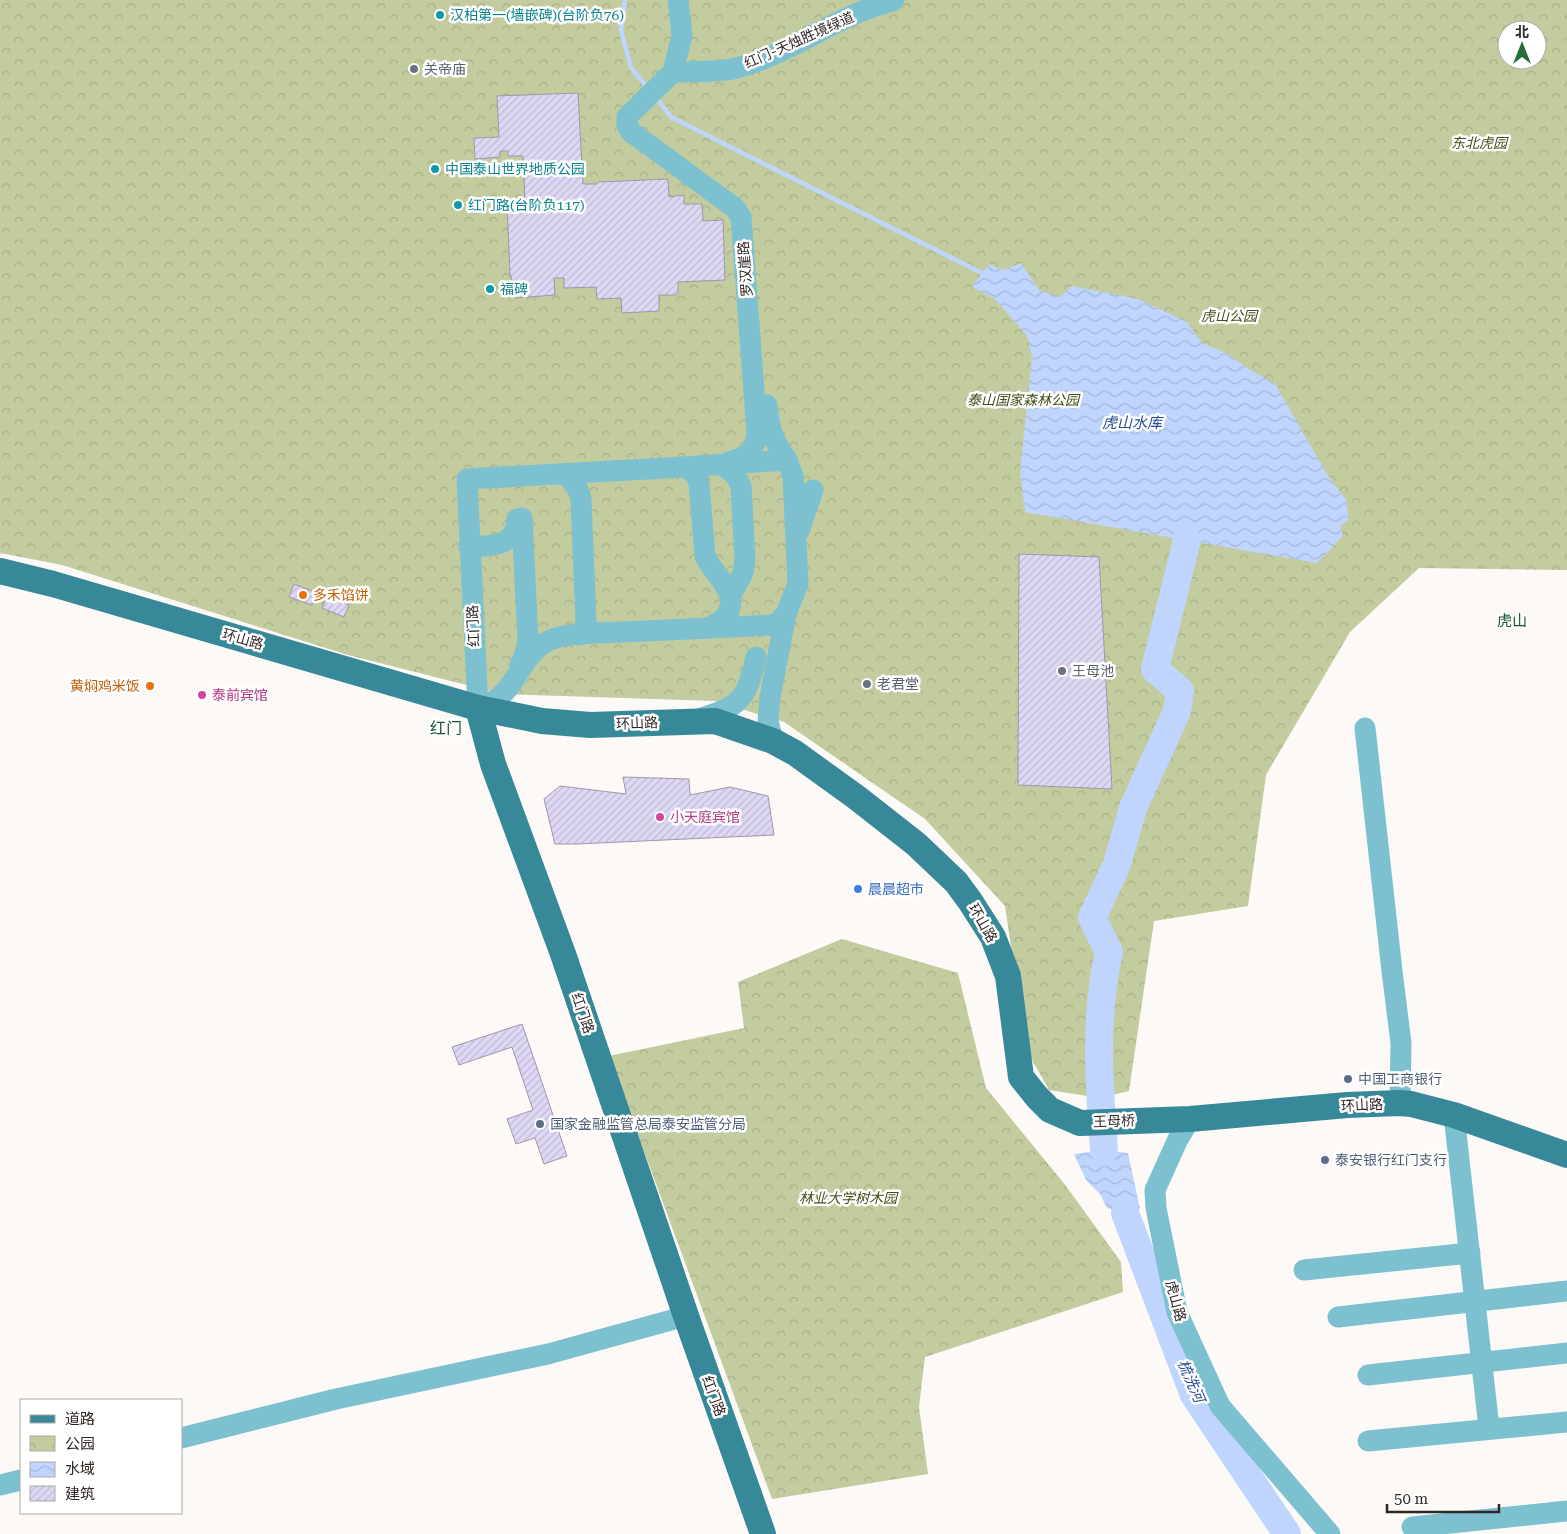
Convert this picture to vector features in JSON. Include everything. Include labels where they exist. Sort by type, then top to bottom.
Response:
[{"type":"main road","name":"环山路","points":[[0,571],[53,584],[478,708],[542,721],[590,725],[715,721],[774,741],[795,753],[864,802],[916,844],[956,882],[993,937],[1008,976],[1021,1077],[1050,1110],[1080,1123]]},
{"type":"main road","name":"红门路","points":[[478,708],[493,764],[563,954],[686,1316],[763,1534]]},
{"type":"main road","name":"环山路","points":[[1149,1120],[1190,1119],[1347,1105],[1400,1103],[1454,1115],[1567,1155]]},
{"type":"main road","name":"王母桥","points":[[1080,1123],[1149,1120]]},
{"type":"street","points":[[633,110],[673,72],[682,35],[678,0]]},
{"type":"street","name":"红门-天烛胜境绿道","points":[[673,72],[691,71],[698,73],[735,68],[761,61],[854,14],[894,0]]},
{"type":"street","name":"罗汉崖路","points":[[720,465],[746,456],[756,443],[757,432],[741,217],[735,208],[631,132],[627,125],[626,117],[633,110],[641,125],[651,134],[748,205],[752,214],[769,422],[773,440],[787,460]]},
{"type":"street","points":[[563,474],[684,468],[787,460],[792,476],[798,584],[786,614],[770,696],[768,721],[774,741]]},
{"type":"street","points":[[709,628],[724,618],[731,606],[731,595],[743,573],[745,560],[741,486],[732,470],[720,465]]},
{"type":"street","points":[[684,468],[694,472],[699,483],[705,556],[710,567],[731,595]]},
{"type":"street","points":[[563,474],[573,480],[578,488],[581,500],[586,623],[585,629],[578,635]]},
{"type":"street","name":"红门路","points":[[478,708],[468,479],[563,474]]},
{"type":"street","points":[[796,544],[801,522],[811,501],[813,490]]},
{"type":"street","points":[[470,547],[501,544],[515,532],[520,519],[528,640],[526,652],[511,684],[498,698],[478,708]]},
{"type":"street","points":[[517,672],[536,649],[548,641],[561,637],[775,625],[786,614]]},
{"type":"street","points":[[692,722],[735,705],[744,693],[752,675],[756,657]]},
{"type":"street","points":[[1365,728],[1401,1042],[1400,1103]]},
{"type":"street","points":[[1454,1115],[1489,1428]]},
{"type":"street","name":"虎山路","points":[[1190,1119],[1178,1139],[1155,1190],[1156,1208],[1177,1312],[1220,1406],[1330,1534]]},
{"type":"street","points":[[1304,1270],[1470,1253]]},
{"type":"street","points":[[1338,1318],[1567,1291]]},
{"type":"street","points":[[182,1438],[336,1399],[548,1354],[686,1316]]},
{"type":"street","points":[[1368,1375],[1567,1353]]},
{"type":"street","points":[[1368,1441],[1567,1422]]},
{"type":"street","points":[[0,1485],[20,1480]]},
{"type":"street","points":[[1412,1527],[1567,1511]]},
{"type":"green space","name":"泰山国家森林公园","points":[[0,0],[1567,0],[1567,570],[1419,568],[1350,632],[1266,775],[1248,906],[1154,921],[1129,1091],[1100,1098],[1049,1090],[1026,1049],[1005,906],[925,819],[784,722],[715,701],[502,694],[348,655],[62,565],[0,553]]},
{"type":"green space","name":"林业大学树木园","points":[[842,939],[958,973],[986,1088],[1066,1186],[1121,1262],[1123,1292],[925,1357],[919,1407],[928,1474],[772,1499],[609,1056],[744,1028],[738,982]]},
{"type":"water","name":"虎山水库","points":[[1021,263],[1039,290],[1060,297],[1072,286],[1138,299],[1187,322],[1202,343],[1226,353],[1275,384],[1327,474],[1346,500],[1349,519],[1340,526],[1343,536],[1317,563],[1025,512],[1020,471],[1032,357],[1027,336],[994,298],[972,287],[989,264],[1003,270]]},
{"type":"water","points":[[1104,1150],[1128,1153],[1140,1209],[1125,1213],[1107,1208],[1100,1194],[1086,1180],[1074,1154]]},
{"type":"building","points":[[578,93],[583,184],[668,179],[669,197],[684,195],[684,204],[702,204],[703,221],[723,220],[725,280],[678,282],[678,293],[675,295],[659,295],[659,311],[622,313],[621,298],[597,299],[596,287],[564,288],[564,278],[554,278],[555,295],[515,298],[515,288],[510,274],[507,205],[525,204],[523,156],[508,156],[508,151],[500,151],[500,157],[475,159],[474,138],[499,137],[497,96]]},
{"type":"building","name":"王母池","points":[[1019,554],[1099,557],[1112,789],[1018,785]]},
{"type":"building","name":"多禾馅饼","points":[[294,584],[317,593],[312,605],[289,597]]},
{"type":"building","points":[[327,596],[349,605],[344,617],[322,608]]},
{"type":"building","name":"小天庭宾馆","points":[[623,777],[689,779],[690,795],[730,787],[768,796],[774,835],[555,844],[544,799],[560,786],[626,794]]},
{"type":"building","points":[[522,1024],[567,1156],[544,1164],[535,1138],[516,1144],[507,1119],[533,1110],[512,1047],[459,1065],[452,1047]]},
{"type":"waterway","points":[[625,0],[621,30],[631,68],[648,88]]},
{"type":"waterway","points":[[655,96],[671,117],[982,273]]},
{"type":"waterway","points":[[1104,1150],[1099,1051],[1101,1001],[1109,952],[1092,918],[1117,864],[1133,808],[1177,711],[1180,691],[1155,669],[1187,540]]},
{"type":"waterway","name":"梳洗河","points":[[1125,1213],[1194,1395],[1287,1534]]},
{"type":"place","name":"汉柏第一(墙嵌碑)(台阶负76)","points":[[440,15]]},
{"type":"place","name":"关帝庙","points":[[414,69]]},
{"type":"place","name":"中国泰山世界地质公园","points":[[435,169]]},
{"type":"place","name":"红门路(台阶负117)","points":[[458,205]]},
{"type":"place","name":"福碑","points":[[490,289]]},
{"type":"place","name":"多禾馅饼","points":[[303,595]]},
{"type":"place","name":"王母池","points":[[1062,671]]},
{"type":"place","name":"老君堂","points":[[867,684]]},
{"type":"place","name":"黄焖鸡米饭","points":[[150,686]]},
{"type":"place","name":"泰前宾馆","points":[[202,695]]},
{"type":"place","name":"小天庭宾馆","points":[[660,817]]},
{"type":"place","name":"晨晨超市","points":[[858,889]]},
{"type":"place","name":"中国工商银行","points":[[1348,1079]]},
{"type":"place","name":"国家金融监管总局泰安监管分局","points":[[540,1124]]},
{"type":"place","name":"泰安银行红门支行","points":[[1325,1160]]},
{"type":"district","name":"虎山","points":[[1512,621]]},
{"type":"district","name":"红门","points":[[446,728]]},
{"type":"park label","name":"东北虎园","points":[[1479,143]]},
{"type":"park label","name":"虎山公园","points":[[1229,316]]}]
